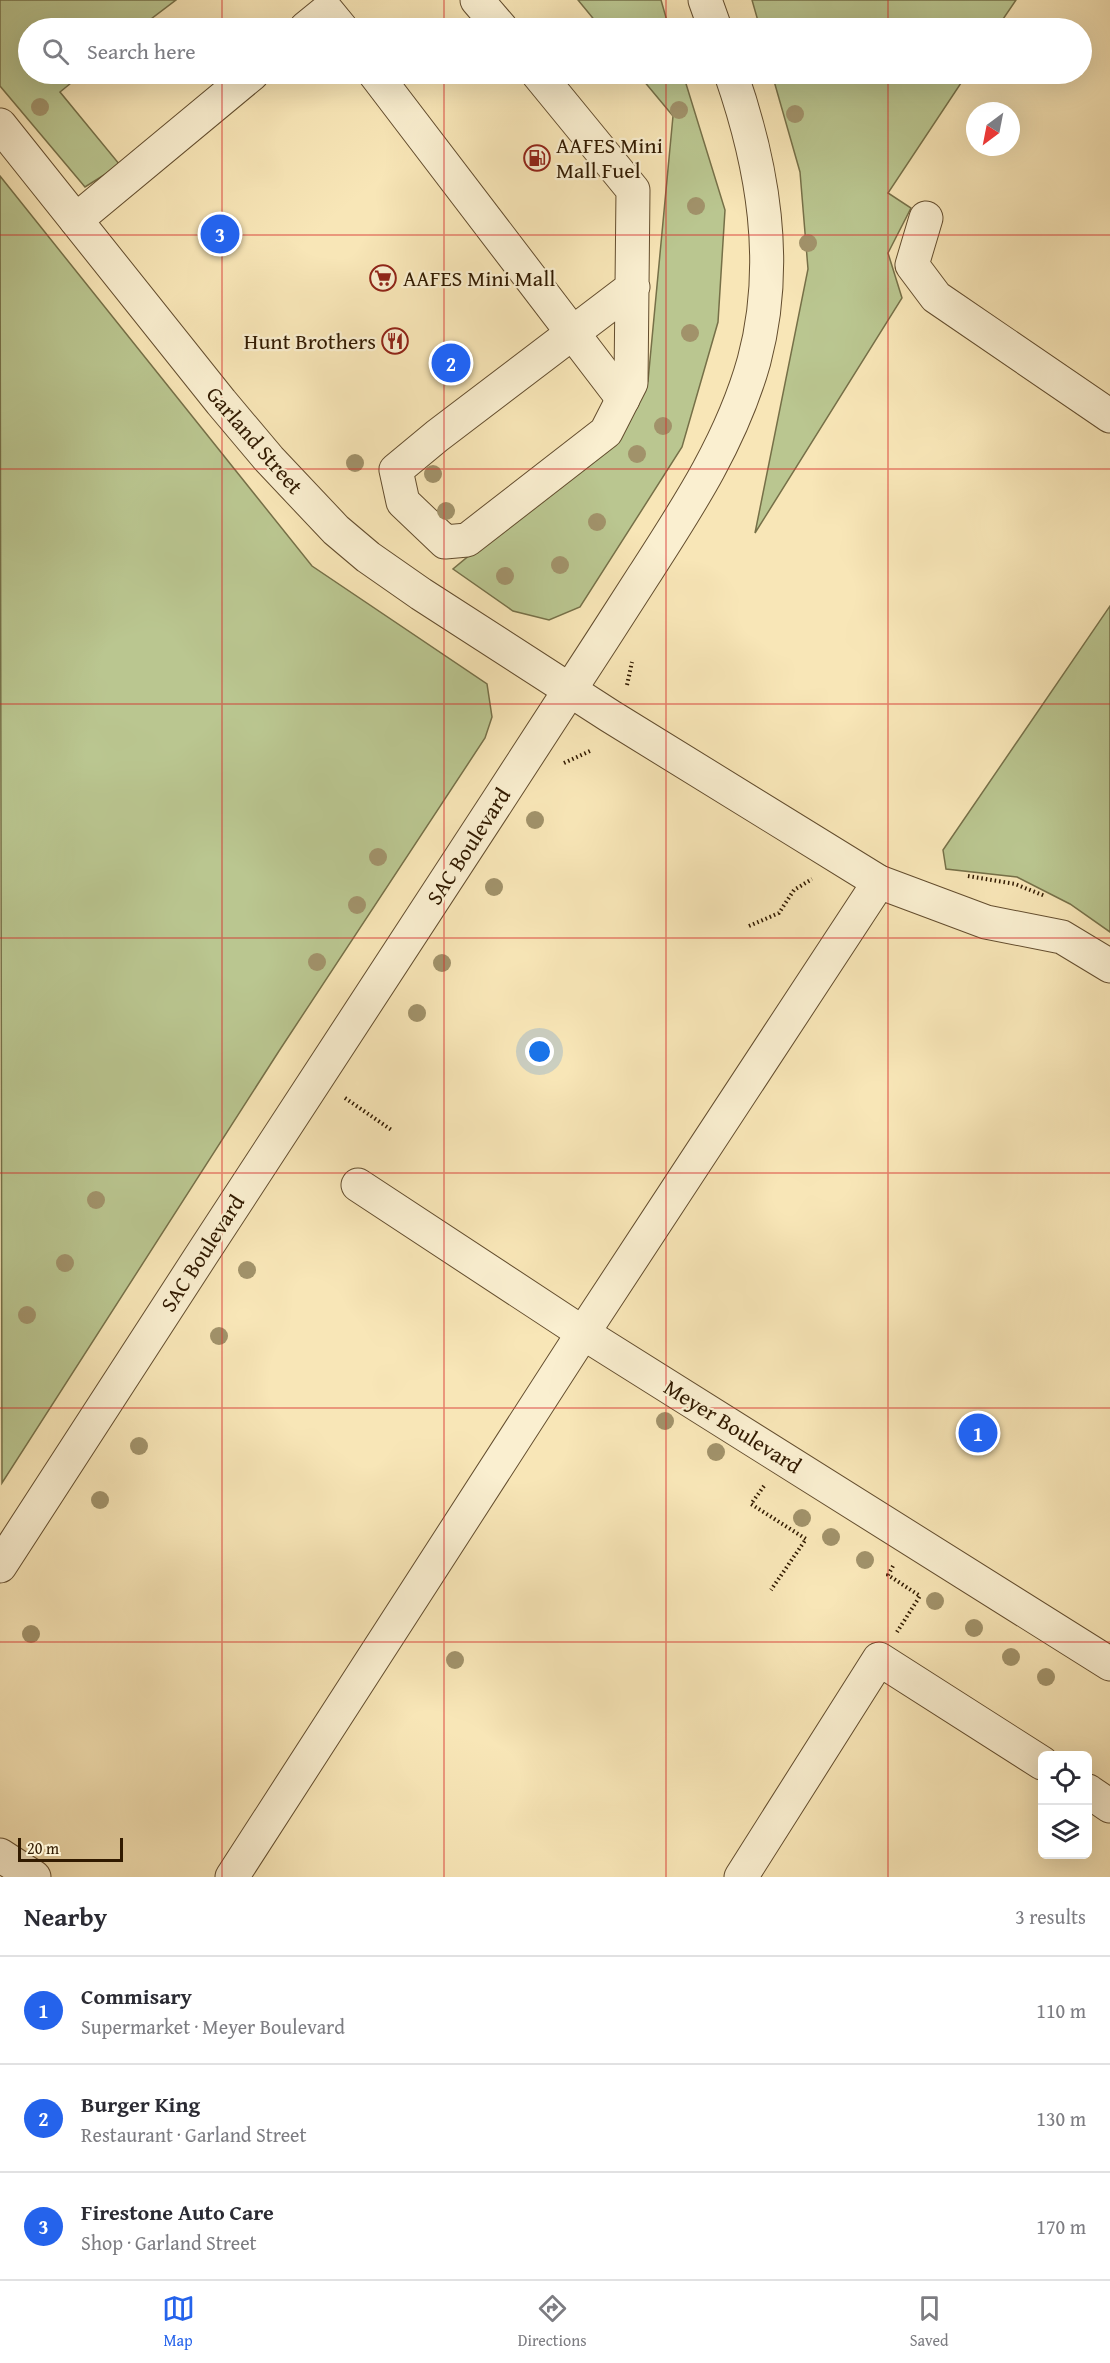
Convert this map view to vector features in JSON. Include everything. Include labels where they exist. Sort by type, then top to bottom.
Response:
[{"type":"street","points":[[477,0],[492,18]]},
{"type":"street","points":[[705,0],[711,18]]},
{"type":"street","points":[[76,220],[240,84]]},
{"type":"street","points":[[383,84],[622,399]]},
{"type":"street","points":[[546,84],[633,190],[633,287],[631,383],[606,432],[467,540],[445,542],[403,502],[396,470],[437,436],[633,287]]},
{"type":"street","name":"SAC Boulevard","points":[[0,1566],[315,1079],[570,691],[692,501],[720,452],[741,405],[755,358],[765,302],[767,271],[766,218],[758,166],[734,84]]},
{"type":"street","name":"Garland Street","points":[[0,125],[221,402],[269,459],[336,530],[421,594],[570,691],[879,882],[986,922],[1062,937],[1110,966]]},
{"type":"street","points":[[926,218],[912,265],[936,297],[1110,416]]},
{"type":"street","points":[[232,1877],[583,1333],[879,882]]},
{"type":"street","name":"Meyer Boulevard","points":[[358,1185],[583,1333],[1110,1664]]},
{"type":"street","points":[[741,1877],[879,1659],[1038,1760]]},
{"type":"street","points":[[1092,1794],[1110,1806]]},
{"type":"path","points":[[627,685],[632,662]]},
{"type":"path","points":[[564,764],[590,751]]},
{"type":"path","points":[[750,926],[779,913],[794,890],[815,877],[833,854]]},
{"type":"path","points":[[345,1098],[393,1131]]},
{"type":"path","points":[[771,1491],[764,1486],[751,1504],[806,1539],[771,1590]]},
{"type":"path","points":[[879,1659],[920,1596],[888,1575],[911,1538]]},
{"type":"green space","points":[[0,0],[176,0],[152,18],[18,18],[18,84],[70,84],[60,92],[120,165],[85,187],[0,86]]},
{"type":"green space","points":[[578,0],[661,0],[666,18],[593,18]]},
{"type":"green space","points":[[752,0],[1016,0],[1004,18],[757,18]]},
{"type":"green space","points":[[646,84],[686,84],[725,210],[718,322],[682,447],[580,607],[549,620],[513,611],[453,569],[628,423],[648,381],[673,116]]},
{"type":"green space","points":[[775,84],[960,84],[888,193],[911,208],[888,253],[902,298],[755,533],[808,269],[800,172]]},
{"type":"green space","points":[[0,176],[312,566],[487,684],[492,717],[485,738],[279,1051],[2,1483]]},
{"type":"green space","points":[[1110,606],[1110,932],[1070,904],[1017,877],[946,869],[943,850]]},
{"type":"place","name":"AAFES Mini Mall Fuel","points":[[537,158]]},
{"type":"place","name":"Firestone Auto Care","points":[[220,234]]},
{"type":"place","name":"AAFES Mini Mall","points":[[383,278]]},
{"type":"place","name":"Hunt Brothers","points":[[395,341]]},
{"type":"place","name":"Burger King","points":[[451,363]]},
{"type":"place","name":"Commisary","points":[[978,1433]]}]
